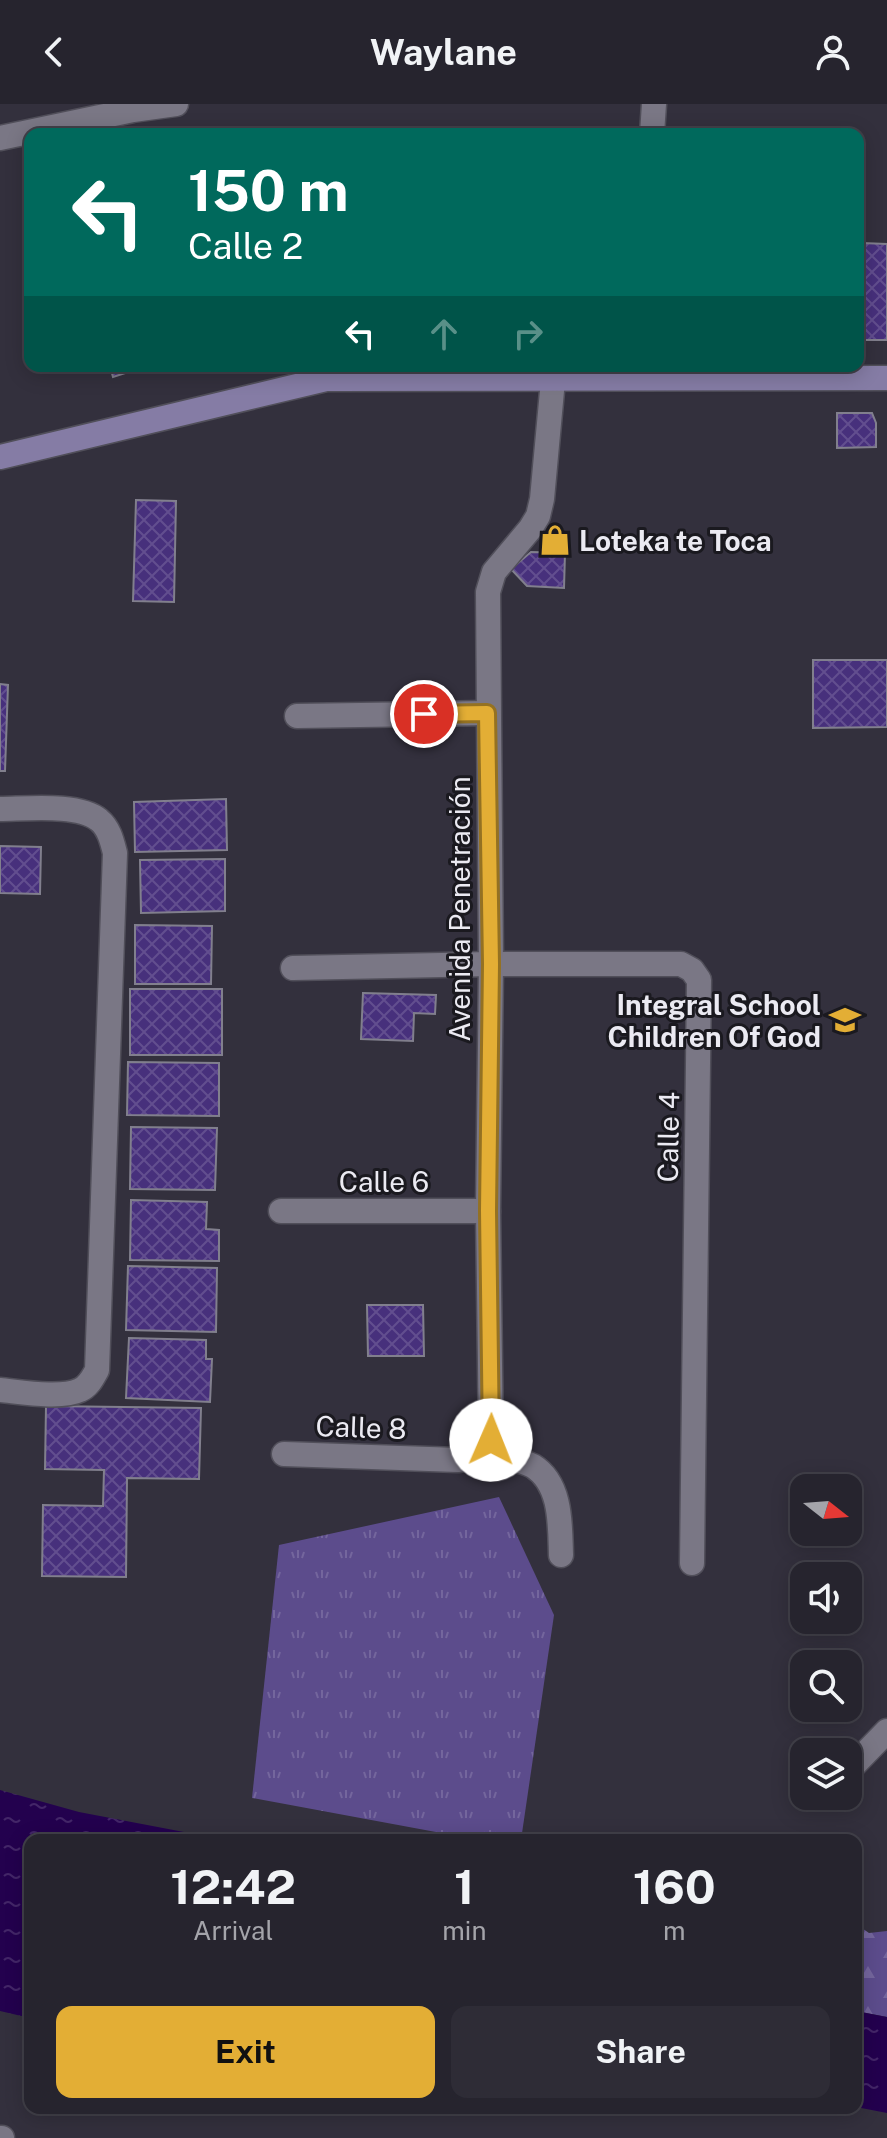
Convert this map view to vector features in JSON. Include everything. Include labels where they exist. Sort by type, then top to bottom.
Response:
[{"type":"main road","points":[[0,457],[326,379],[553,380],[643,372],[887,378]]},
{"type":"street","points":[[48,128],[176,104]]},
{"type":"street","points":[[652,128],[654,104]]},
{"type":"street","points":[[0,138],[24,133]]},
{"type":"street","name":"Avenida Penetración","points":[[482,1452],[491,1440],[492,1414],[488,1211],[491,964],[488,592],[494,572],[538,516],[553,380]]},
{"type":"street","points":[[297,716],[487,713]]},
{"type":"street","points":[[0,809],[84,812],[99,820],[111,836],[115,853],[97,1370],[79,1391],[62,1394],[0,1390]]},
{"type":"street","name":"Calle 4","points":[[293,968],[681,964],[692,970],[699,980],[692,1563]]},
{"type":"street","name":"Calle 6","points":[[281,1211],[488,1211]]},
{"type":"street","points":[[482,1452],[533,1467],[551,1487],[560,1513],[561,1555]]},
{"type":"street","name":"Calle 8","points":[[284,1454],[458,1460],[473,1458],[482,1452]]},
{"type":"street","points":[[862,1757],[887,1731]]},
{"type":"green space","points":[[499,1497],[554,1615],[522,1834],[447,1834],[252,1798],[279,1545]]},
{"type":"green space","points":[[862,1928],[869,1933],[887,1931],[887,2017],[862,2012]]},
{"type":"water","points":[[0,1790],[79,1812],[194,1834],[24,1834],[24,2017],[0,2011]]},
{"type":"water","points":[[862,2012],[887,2017],[887,2113],[862,2108]]},
{"type":"building","points":[[864,243],[887,244],[887,340],[864,340]]},
{"type":"building","points":[[112,372],[128,372],[113,377]]},
{"type":"building","points":[[837,413],[872,413],[876,423],[876,447],[837,448]]},
{"type":"building","points":[[136,500],[176,501],[174,602],[133,601]]},
{"type":"building","name":"Loteka te Toca","points":[[563,530],[564,549],[548,550],[547,531]]},
{"type":"building","points":[[531,552],[565,553],[564,588],[527,586],[511,569]]},
{"type":"building","points":[[813,660],[887,660],[887,727],[813,728]]},
{"type":"building","points":[[0,684],[8,685],[5,771],[0,771]]},
{"type":"building","points":[[226,799],[227,850],[135,852],[134,802]]},
{"type":"building","points":[[0,846],[41,847],[40,894],[0,893]]},
{"type":"building","points":[[225,859],[225,911],[141,913],[140,860]]},
{"type":"building","points":[[135,925],[212,926],[211,984],[135,984]]},
{"type":"building","points":[[130,989],[222,989],[222,1055],[130,1055]]},
{"type":"building","points":[[363,993],[436,995],[435,1014],[414,1013],[413,1041],[361,1039]]},
{"type":"building","points":[[128,1062],[219,1063],[219,1116],[127,1115]]},
{"type":"building","points":[[131,1127],[217,1128],[215,1190],[130,1189]]},
{"type":"building","points":[[131,1200],[207,1202],[206,1229],[219,1230],[219,1261],[130,1260]]},
{"type":"building","points":[[128,1266],[217,1268],[216,1332],[126,1330]]},
{"type":"building","points":[[367,1305],[423,1305],[424,1356],[368,1356]]},
{"type":"building","points":[[129,1338],[206,1340],[206,1359],[212,1359],[210,1402],[126,1398]]},
{"type":"building","points":[[46,1406],[201,1408],[199,1479],[127,1478],[126,1577],[42,1576],[43,1505],[103,1506],[104,1470],[45,1469]]},
{"type":"place","name":"Loteka te Toca","points":[[555,540]]},
{"type":"place","name":"Integral School Children Of God","points":[[845,1020]]},
{"type":"route","points":[[424,714],[487,713],[491,964],[488,1211],[491,1440]]}]
